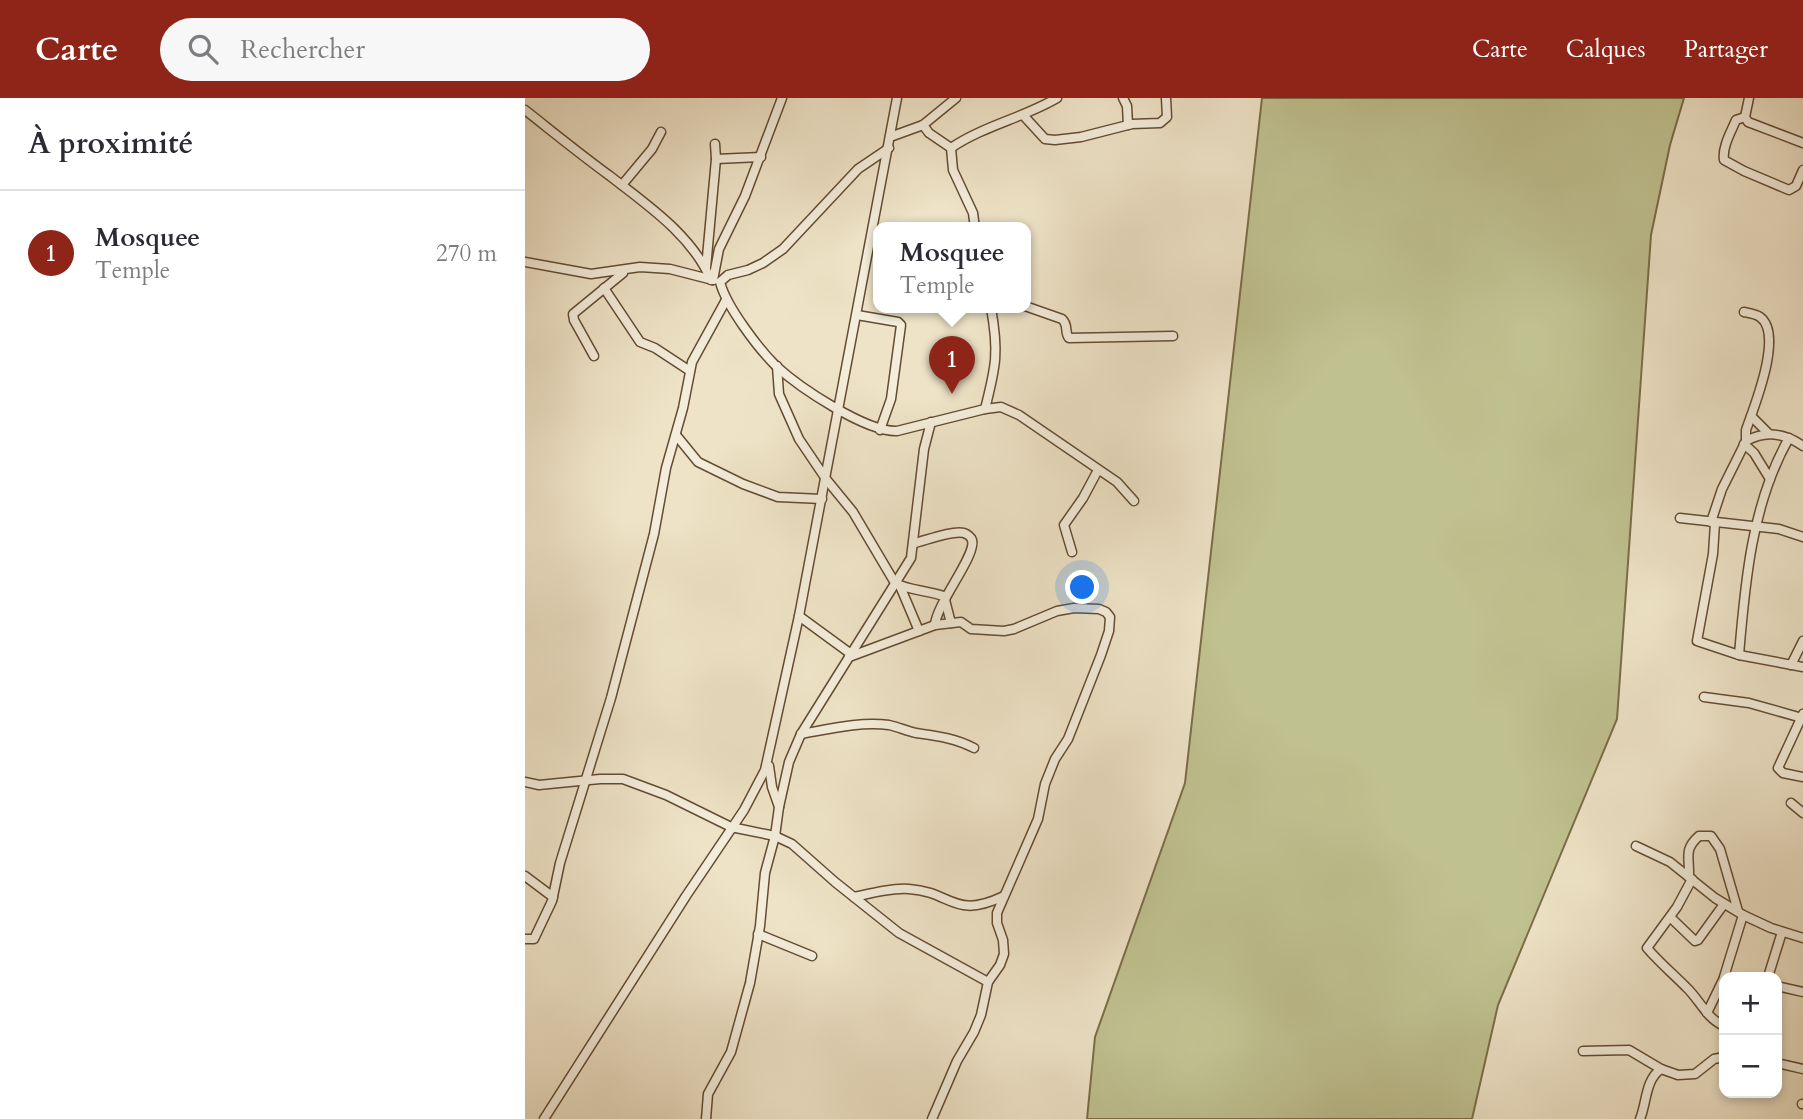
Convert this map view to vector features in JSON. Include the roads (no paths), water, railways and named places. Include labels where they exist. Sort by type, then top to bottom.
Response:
[{"type":"street","points":[[715,281],[719,249],[745,196],[782,98]]},
{"type":"street","points":[[875,222],[897,98]]},
{"type":"street","points":[[890,137],[923,125],[956,98]]},
{"type":"street","points":[[951,148],[971,134],[1023,115],[1057,98]]},
{"type":"street","points":[[1123,98],[1127,106],[1128,125]]},
{"type":"street","points":[[1023,115],[1045,139],[1081,137],[1128,125],[1164,121],[1167,117],[1166,98]]},
{"type":"street","points":[[1749,98],[1745,117],[1748,122],[1803,143]]},
{"type":"street","points":[[525,110],[622,185],[676,231],[706,268],[759,347],[777,366],[839,409],[880,430],[897,431],[985,409],[1008,409],[1117,482],[1134,501]]},
{"type":"street","points":[[1745,117],[1737,120],[1730,134],[1724,160],[1789,190],[1796,186],[1803,170]]},
{"type":"street","points":[[923,125],[951,148],[953,170],[973,213],[974,222]]},
{"type":"street","points":[[622,185],[652,149],[661,132]]},
{"type":"street","points":[[706,268],[715,144]]},
{"type":"street","points":[[525,262],[591,274],[640,267],[670,269],[715,281],[763,263],[783,249],[858,169],[889,148]]},
{"type":"street","points":[[716,159],[761,157]]},
{"type":"street","points":[[544,1119],[756,789],[768,756],[799,616],[873,232]]},
{"type":"street","points":[[594,356],[573,317],[576,311],[625,271]]},
{"type":"street","points":[[604,288],[640,342],[655,348],[690,371]]},
{"type":"street","points":[[525,939],[534,939],[553,897],[560,863],[611,698],[654,534],[666,468],[695,353],[726,300]]},
{"type":"street","points":[[1031,308],[1062,319],[1069,338],[1173,336]]},
{"type":"street","points":[[1744,312],[1762,318],[1771,341],[1745,442],[1722,489],[1713,522],[1713,554],[1696,639],[1707,646],[1739,655],[1803,667]]},
{"type":"street","points":[[985,409],[996,362],[997,340],[992,313]]},
{"type":"street","points":[[857,316],[901,324],[891,399],[880,430]]},
{"type":"street","points":[[777,366],[779,394],[799,439],[825,479],[853,512],[897,584],[919,631]]},
{"type":"street","points":[[1751,416],[1773,434],[1789,438],[1803,446]]},
{"type":"street","points":[[706,1119],[708,1094],[731,1052],[750,983],[765,873],[789,762],[801,733],[911,558],[915,543],[924,449],[931,422]]},
{"type":"street","points":[[1745,442],[1773,434]]},
{"type":"street","points":[[1773,434],[1780,454]]},
{"type":"street","points":[[676,435],[698,462],[743,484],[778,497],[822,499]]},
{"type":"street","points":[[1739,655],[1745,588],[1756,526],[1770,479],[1789,438]]},
{"type":"street","points":[[1745,442],[1770,479]]},
{"type":"street","points":[[1072,552],[1064,524],[1083,498],[1098,470]]},
{"type":"street","points":[[1680,518],[1779,529],[1803,537]]},
{"type":"street","points":[[915,543],[957,533],[968,535],[973,543],[936,615],[935,625]]},
{"type":"street","points":[[897,584],[930,591],[945,598]]},
{"type":"street","points":[[945,598],[951,624]]},
{"type":"street","points":[[850,656],[935,625],[964,623],[974,630],[1004,631],[1057,611],[1083,608],[1099,609],[1110,617],[1106,644],[1068,739],[1055,759],[1045,784],[1038,819],[997,913],[1004,954],[988,982],[981,1015],[974,1032],[957,1061],[932,1119]]},
{"type":"street","points":[[799,616],[850,656]]},
{"type":"street","points":[[1791,665],[1803,641]]},
{"type":"street","points":[[1703,697],[1749,703],[1802,716],[1800,729],[1778,768],[1783,773],[1803,777]]},
{"type":"street","points":[[801,733],[890,725],[914,733],[960,741],[974,748]]},
{"type":"street","points":[[768,756],[769,774],[779,807]]},
{"type":"street","points":[[769,774],[789,762]]},
{"type":"street","points":[[525,782],[539,785],[623,779],[689,805],[731,827],[775,836],[792,844],[899,933],[988,982]]},
{"type":"street","points":[[1791,803],[1803,813]]},
{"type":"street","points":[[1719,1023],[1710,1018],[1688,988],[1661,964],[1647,947],[1670,917],[1691,878],[1687,851],[1699,836],[1711,836],[1720,849],[1740,913],[1725,972]]},
{"type":"street","points":[[1636,846],[1670,862],[1724,904],[1740,913],[1782,932],[1803,938]]},
{"type":"street","points":[[525,876],[553,897]]},
{"type":"street","points":[[854,897],[909,889],[970,907],[1005,896]]},
{"type":"street","points":[[1670,917],[1695,942],[1724,904]]},
{"type":"street","points":[[1770,972],[1782,932]]},
{"type":"street","points":[[758,934],[811,956]]},
{"type":"street","points":[[1782,987],[1803,992]]},
{"type":"street","points":[[1707,1013],[1719,988]]},
{"type":"street","points":[[1583,1051],[1629,1050],[1661,1069],[1678,1075],[1695,1074],[1719,1058]]},
{"type":"street","points":[[1782,1064],[1803,1069]]},
{"type":"street","points":[[1640,1119],[1651,1078],[1661,1069]]},
{"type":"place","name":"Mosquee","points":[[952,394]]}]
